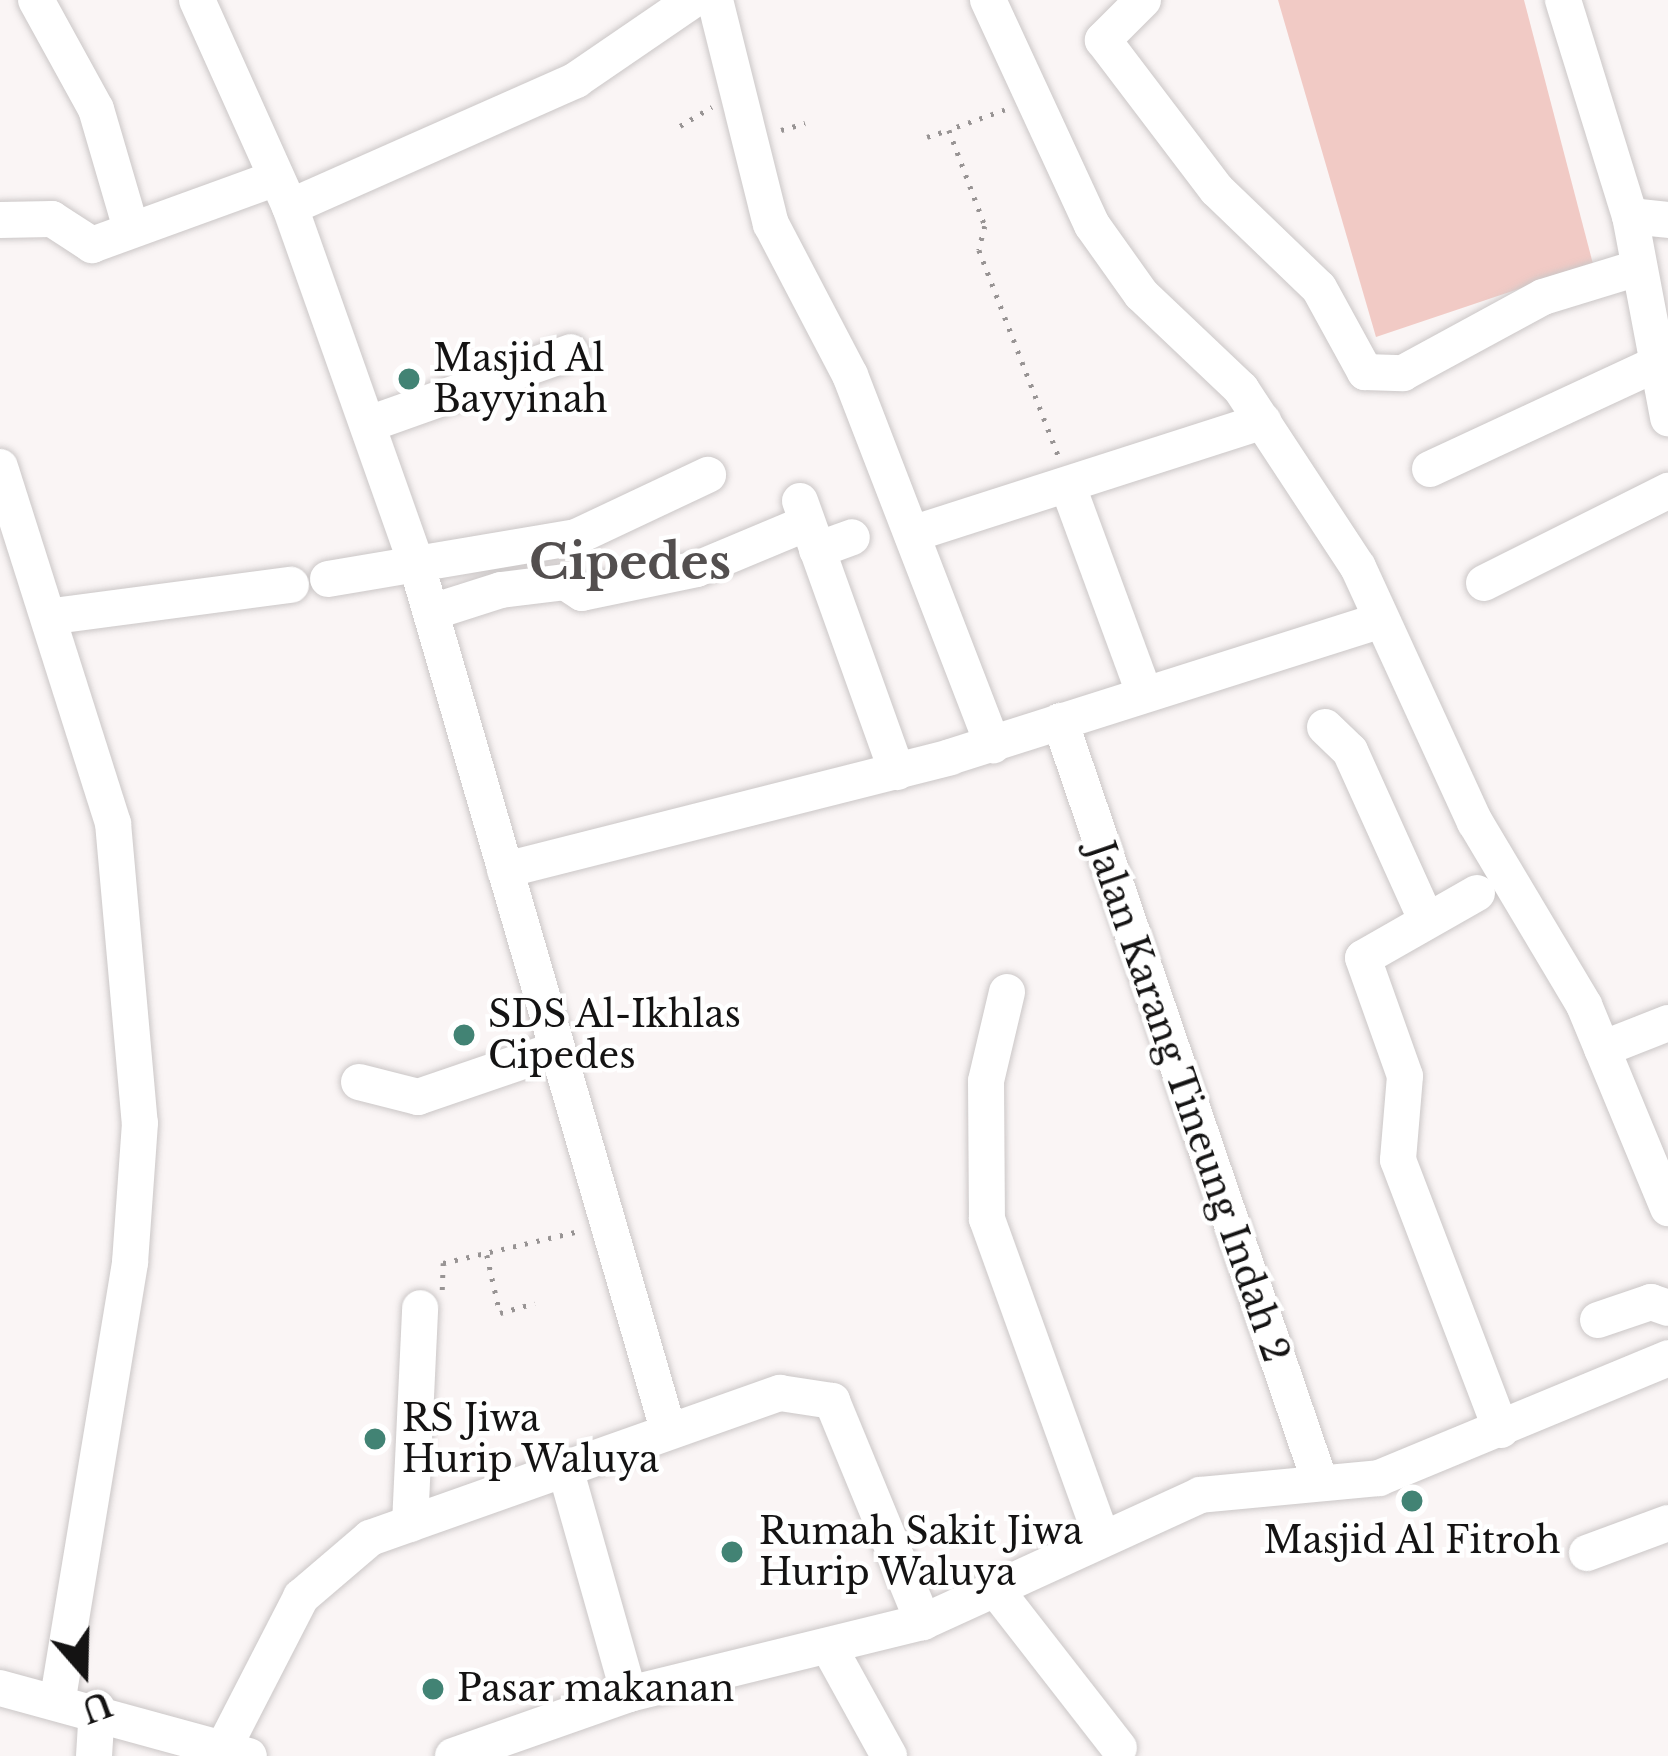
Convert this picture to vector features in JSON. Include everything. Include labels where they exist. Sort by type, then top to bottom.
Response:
[{"type":"street","points":[[197,0],[283,193],[418,569],[667,1426]]},
{"type":"street","points":[[0,220],[52,219],[92,245],[130,224],[283,193],[576,80],[693,0]]},
{"type":"street","points":[[715,0],[771,224],[850,375],[993,745]]},
{"type":"street","points":[[988,0],[1092,225],[1141,294],[1263,421],[1381,620],[1475,822],[1602,1048],[1668,1208]]},
{"type":"street","points":[[1143,0],[1103,40],[1217,190],[1319,288],[1365,372],[1403,373],[1543,297],[1637,268]]},
{"type":"street","points":[[1563,0],[1630,216],[1654,365],[1668,418]]},
{"type":"street","points":[[42,2],[96,110],[130,224]]},
{"type":"street","points":[[1630,216],[1668,220]]},
{"type":"street","points":[[369,424],[571,352]]},
{"type":"street","points":[[1430,469],[1654,365]]},
{"type":"street","points":[[912,534],[1069,489],[1263,421]]},
{"type":"street","points":[[0,466],[54,616],[129,912],[140,1123],[130,1263],[58,1696]]},
{"type":"street","points":[[54,616],[418,569],[576,537],[708,476]]},
{"type":"street","points":[[1069,489],[1144,693]]},
{"type":"street","points":[[1484,583],[1668,490]]},
{"type":"street","points":[[432,612],[501,590],[565,582],[582,593],[698,569],[808,525],[852,537]]},
{"type":"street","points":[[808,525],[897,772]]},
{"type":"street","points":[[506,870],[993,745],[1381,620]]},
{"type":"street","name":"Jalan Karang Tineung Indah 2","points":[[1060,721],[1321,1482]]},
{"type":"street","points":[[1325,727],[1350,752],[1426,919]]},
{"type":"street","points":[[1477,893],[1363,958],[1405,1076],[1398,1160],[1501,1430]]},
{"type":"street","points":[[1007,992],[986,1081],[987,1219],[1100,1533]]},
{"type":"street","points":[[1602,1048],[1668,1023]]},
{"type":"street","points":[[359,1082],[418,1097],[555,1050]]},
{"type":"street","points":[[1598,1320],[1652,1301],[1668,1308]]},
{"type":"street","points":[[410,1524],[420,1308]]},
{"type":"street","points":[[453,1756],[629,1694],[830,1649],[923,1622],[996,1590],[1100,1533],[1200,1495],[1379,1478],[1668,1358]]},
{"type":"street","points":[[0,1688],[58,1696],[236,1751],[301,1597],[370,1538],[566,1468],[667,1426],[780,1393],[832,1401],[923,1622]]},
{"type":"street","points":[[566,1468],[629,1694]]},
{"type":"street","points":[[1587,1553],[1668,1523]]},
{"type":"street","points":[[996,1590],[1119,1748]]},
{"type":"street","points":[[830,1649],[889,1756]]},
{"type":"street","points":[[94,1756],[97,1708]]},
{"type":"path","points":[[927,137],[1033,100]]},
{"type":"path","points":[[949,130],[985,226],[979,250],[1069,489]]},
{"type":"path","points":[[420,1308],[424,1292],[445,1289],[442,1263],[608,1222]]},
{"type":"path","points":[[487,1255],[500,1312],[535,1303]]},
{"type":"shaded area","points":[[1278,0],[1524,0],[1593,264],[1376,337]]},
{"type":"place","name":"Masjid Al Bayyinah","points":[[409,379]]},
{"type":"place","name":"SDS Al-Ikhlas Cipedes","points":[[464,1035]]},
{"type":"place","name":"RS Jiwa Hurip Waluya","points":[[375,1439]]},
{"type":"place","name":"Masjid Al Fitroh","points":[[1412,1501]]},
{"type":"place","name":"Rumah Sakit Jiwa Hurip Waluya","points":[[732,1552]]},
{"type":"place","name":"Pasar makanan","points":[[433,1689]]},
{"type":"district","name":"Cipedes","points":[[630,563]]}]
